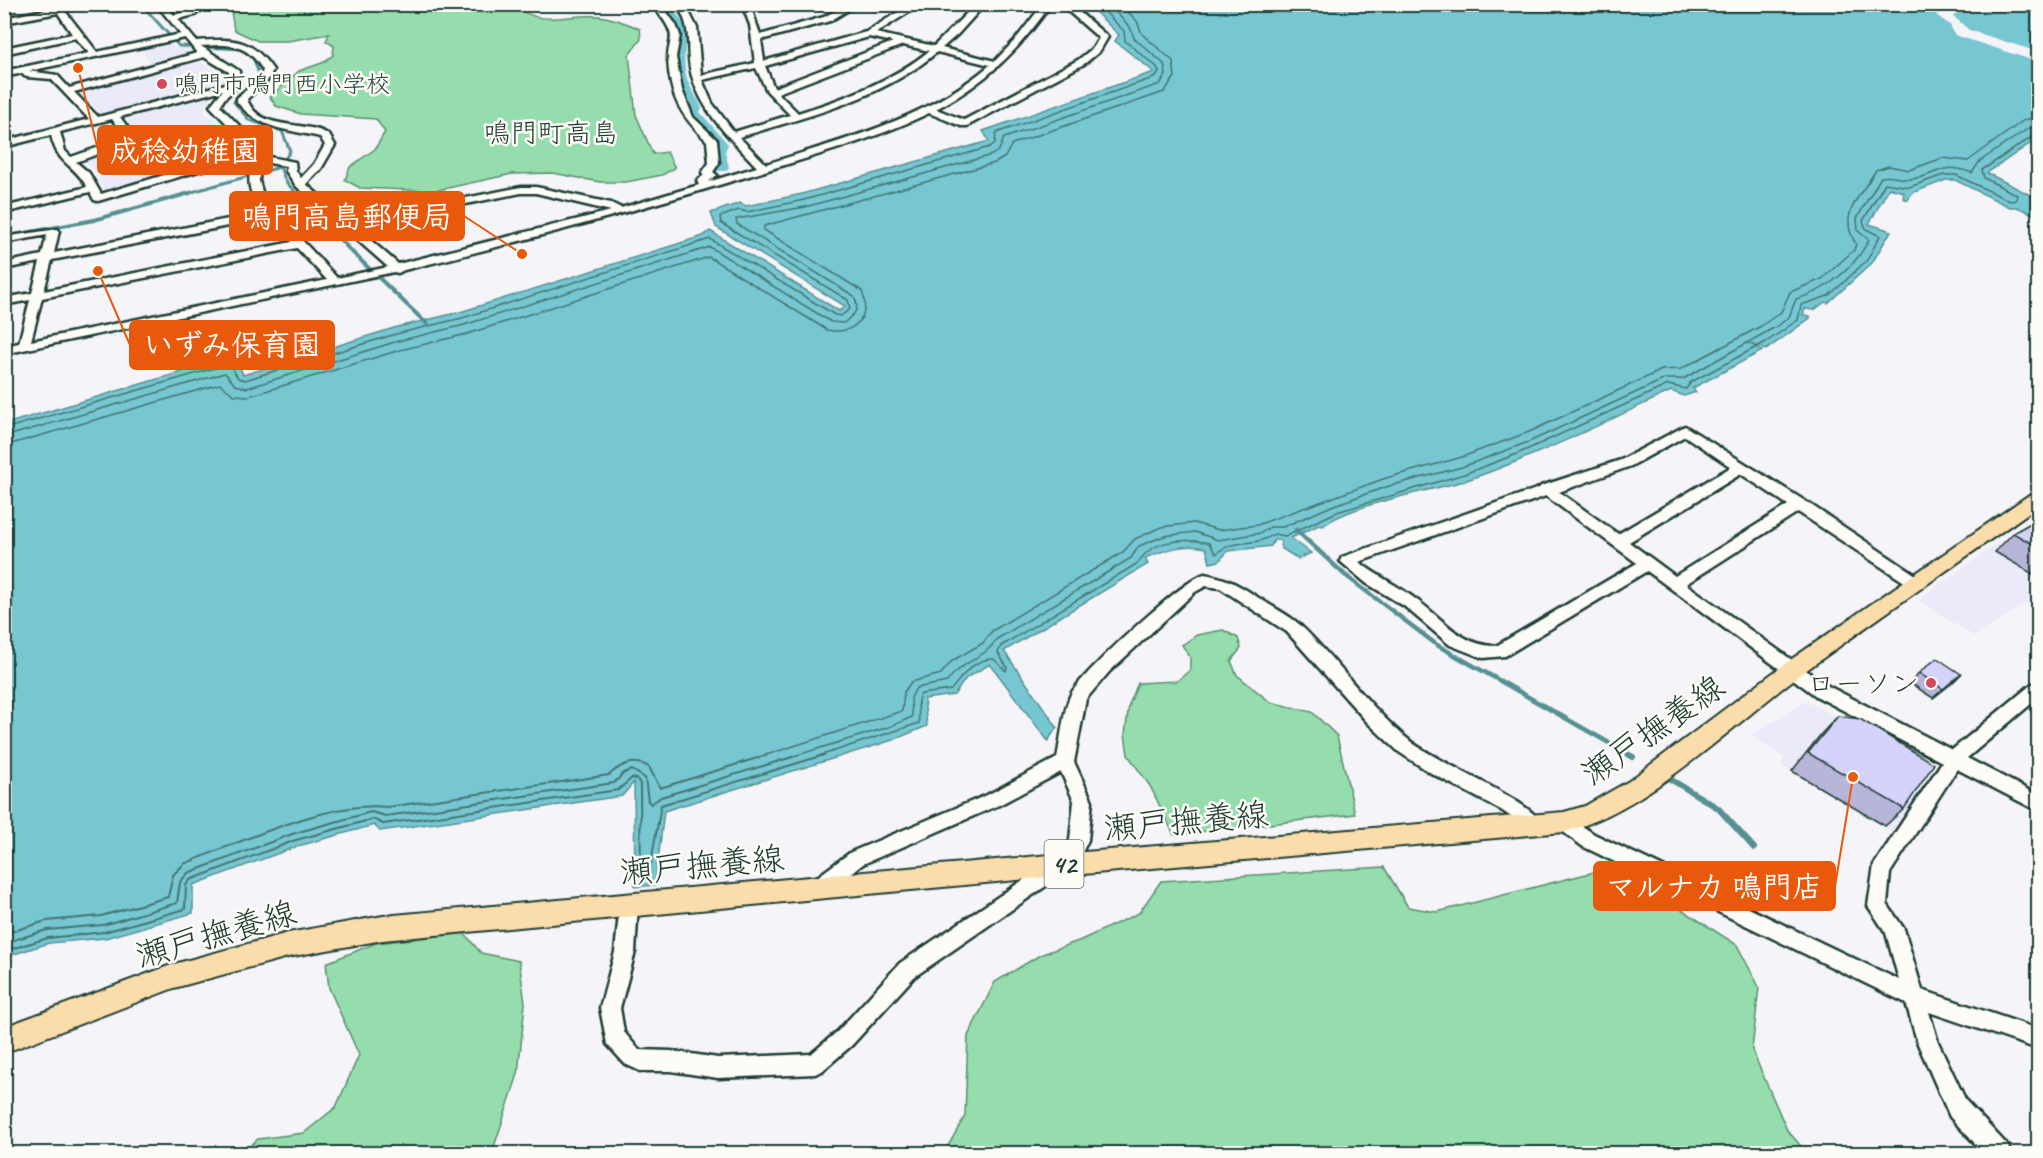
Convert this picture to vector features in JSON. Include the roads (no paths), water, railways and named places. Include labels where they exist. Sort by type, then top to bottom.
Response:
[{"type":"main road","name":"瀬戸撫養線","points":[[4,1040],[174,976],[288,945],[383,928],[1058,865],[1564,822],[1590,815],[1637,788],[1793,669],[2038,497]]},
{"type":"street","points":[[4,21],[58,7],[88,4]]},
{"type":"street","points":[[160,4],[204,54],[234,72],[234,85],[220,97],[216,106],[224,119],[248,137],[257,150],[254,169],[258,200],[302,244],[335,282]]},
{"type":"street","points":[[173,18],[192,13],[202,4]]},
{"type":"street","points":[[656,4],[672,25],[676,35],[672,57],[676,90],[689,118],[712,141],[714,163],[707,173],[712,175],[702,180],[707,186]]},
{"type":"street","points":[[680,4],[692,22],[695,33],[693,58],[698,78],[711,109],[764,168]]},
{"type":"street","points":[[746,4],[756,26],[760,65],[768,85],[796,116]]},
{"type":"street","points":[[758,38],[827,19],[854,4]]},
{"type":"street","points":[[698,78],[760,65],[869,33],[918,4]]},
{"type":"street","points":[[734,135],[877,87],[938,51],[981,4]]},
{"type":"street","points":[[4,350],[395,270],[621,212],[851,140],[928,110],[959,93],[1017,47],[1047,4]]},
{"type":"street","points":[[928,110],[964,124],[1081,62],[1096,50],[1104,37],[1064,4]]},
{"type":"street","points":[[58,7],[77,35],[95,55]]},
{"type":"street","points":[[869,33],[998,64]]},
{"type":"street","points":[[4,51],[77,35]]},
{"type":"street","points":[[4,75],[188,35]]},
{"type":"street","points":[[773,92],[902,42]]},
{"type":"street","points":[[195,44],[249,46],[258,52],[268,70],[264,79],[242,98],[242,102],[255,118],[273,125],[324,135],[330,145],[327,153],[321,164],[300,184]]},
{"type":"street","points":[[67,91],[204,54]]},
{"type":"street","points":[[4,75],[54,77],[93,118],[99,121]]},
{"type":"street","points":[[4,144],[234,85]]},
{"type":"street","points":[[68,161],[131,139],[115,117]]},
{"type":"street","points":[[55,131],[60,152],[85,175],[98,198],[257,150]]},
{"type":"street","points":[[254,169],[269,160],[289,163],[300,184],[326,209],[336,213],[395,270]]},
{"type":"street","points":[[4,210],[91,189]]},
{"type":"street","points":[[336,213],[426,209],[521,190],[536,190],[611,206],[621,212]]},
{"type":"street","points":[[4,266],[272,214]]},
{"type":"street","points":[[4,240],[54,231],[24,346]]},
{"type":"street","points":[[4,302],[302,244]]},
{"type":"street","points":[[1647,564],[1499,652],[1485,654],[1446,636],[1398,594],[1386,591],[1347,561],[1546,489],[1626,463],[1685,430],[1917,583]]},
{"type":"street","points":[[1617,542],[1742,467]]},
{"type":"street","points":[[1546,489],[1822,691],[2038,803]]},
{"type":"street","points":[[1674,584],[1800,504]]},
{"type":"street","points":[[629,904],[625,952],[610,1008],[614,1037],[632,1057],[640,1061],[670,1061],[718,1068],[786,1067],[815,1064],[845,1038],[908,970],[1039,880],[1058,865],[1079,840],[1083,801],[1065,762],[1078,697],[1103,667],[1190,588],[1204,580],[1224,584],[1293,628],[1374,718],[1405,747],[1437,768],[1507,805],[1532,823]]},
{"type":"street","points":[[2000,1153],[1958,1109],[1928,1044],[1894,929],[1877,906],[1881,871],[1953,760],[2038,689]]},
{"type":"street","points":[[818,888],[857,858],[993,800],[1065,762]]},
{"type":"street","points":[[1564,822],[1588,840],[1914,997],[2038,1039]]},
{"type":"water","points":[[1088,5],[2038,5],[2038,138],[1987,173],[2036,198],[2038,216],[2017,207],[2010,207],[1955,180],[1946,180],[1912,193],[1908,200],[1903,198],[1904,192],[1889,188],[1869,224],[1891,231],[1872,263],[1828,303],[1825,302],[1814,310],[1805,309],[1803,315],[1810,316],[1810,318],[1766,350],[1747,342],[1762,351],[1693,388],[1696,392],[1684,396],[1671,391],[1570,439],[1493,471],[1371,505],[1335,518],[1323,526],[1319,525],[1291,538],[1311,553],[1298,559],[1281,548],[1280,540],[1274,540],[1271,546],[1228,551],[1219,561],[1210,563],[1206,548],[1190,546],[1160,552],[1145,558],[1148,564],[1004,651],[1057,727],[1048,741],[990,664],[966,678],[954,695],[924,699],[927,726],[893,740],[664,811],[655,885],[635,887],[634,782],[622,796],[380,831],[374,825],[298,846],[193,885],[193,913],[105,938],[49,943],[5,957],[5,424],[236,356],[243,375],[394,328],[460,312],[703,236],[710,231],[839,311],[845,306],[716,227],[711,213],[740,203],[746,206],[802,194],[989,141],[983,131],[1154,72],[1115,41],[1119,35]]},
{"type":"waterway","points":[[4,17],[66,4]]},
{"type":"waterway","points":[[141,4],[179,46],[243,49]]},
{"type":"waterway","points":[[661,4],[676,21],[681,34],[677,59],[679,77],[694,108],[691,112],[720,144],[717,152],[720,167]]},
{"type":"waterway","points":[[252,54],[260,77],[239,94],[234,102],[249,120],[282,131],[290,151],[280,167]]},
{"type":"waterway","points":[[185,194],[280,167]]},
{"type":"waterway","points":[[280,167],[286,182],[297,194]]},
{"type":"waterway","points":[[4,237],[94,220],[190,193]]},
{"type":"waterway","points":[[296,193],[352,252],[428,325]]},
{"type":"waterway","points":[[1296,530],[1345,575],[1437,645],[1632,756]]},
{"type":"waterway","points":[[1629,755],[1633,757]]},
{"type":"waterway","points":[[1670,779],[1718,808],[1754,848]]},
{"type":"place","name":"成稔幼稚園","points":[[78,68]]},
{"type":"place","name":"鳴門市鳴門西小学校","points":[[162,84]]},
{"type":"place","name":"鳴門高島郵便局","points":[[522,254]]},
{"type":"place","name":"いずみ保育園","points":[[98,271]]},
{"type":"place","name":"ローソン","points":[[1931,683]]},
{"type":"place","name":"マルナカ 鳴門店","points":[[1853,777]]},
{"type":"district","name":"鳴門町高島","points":[[551,133]]}]
